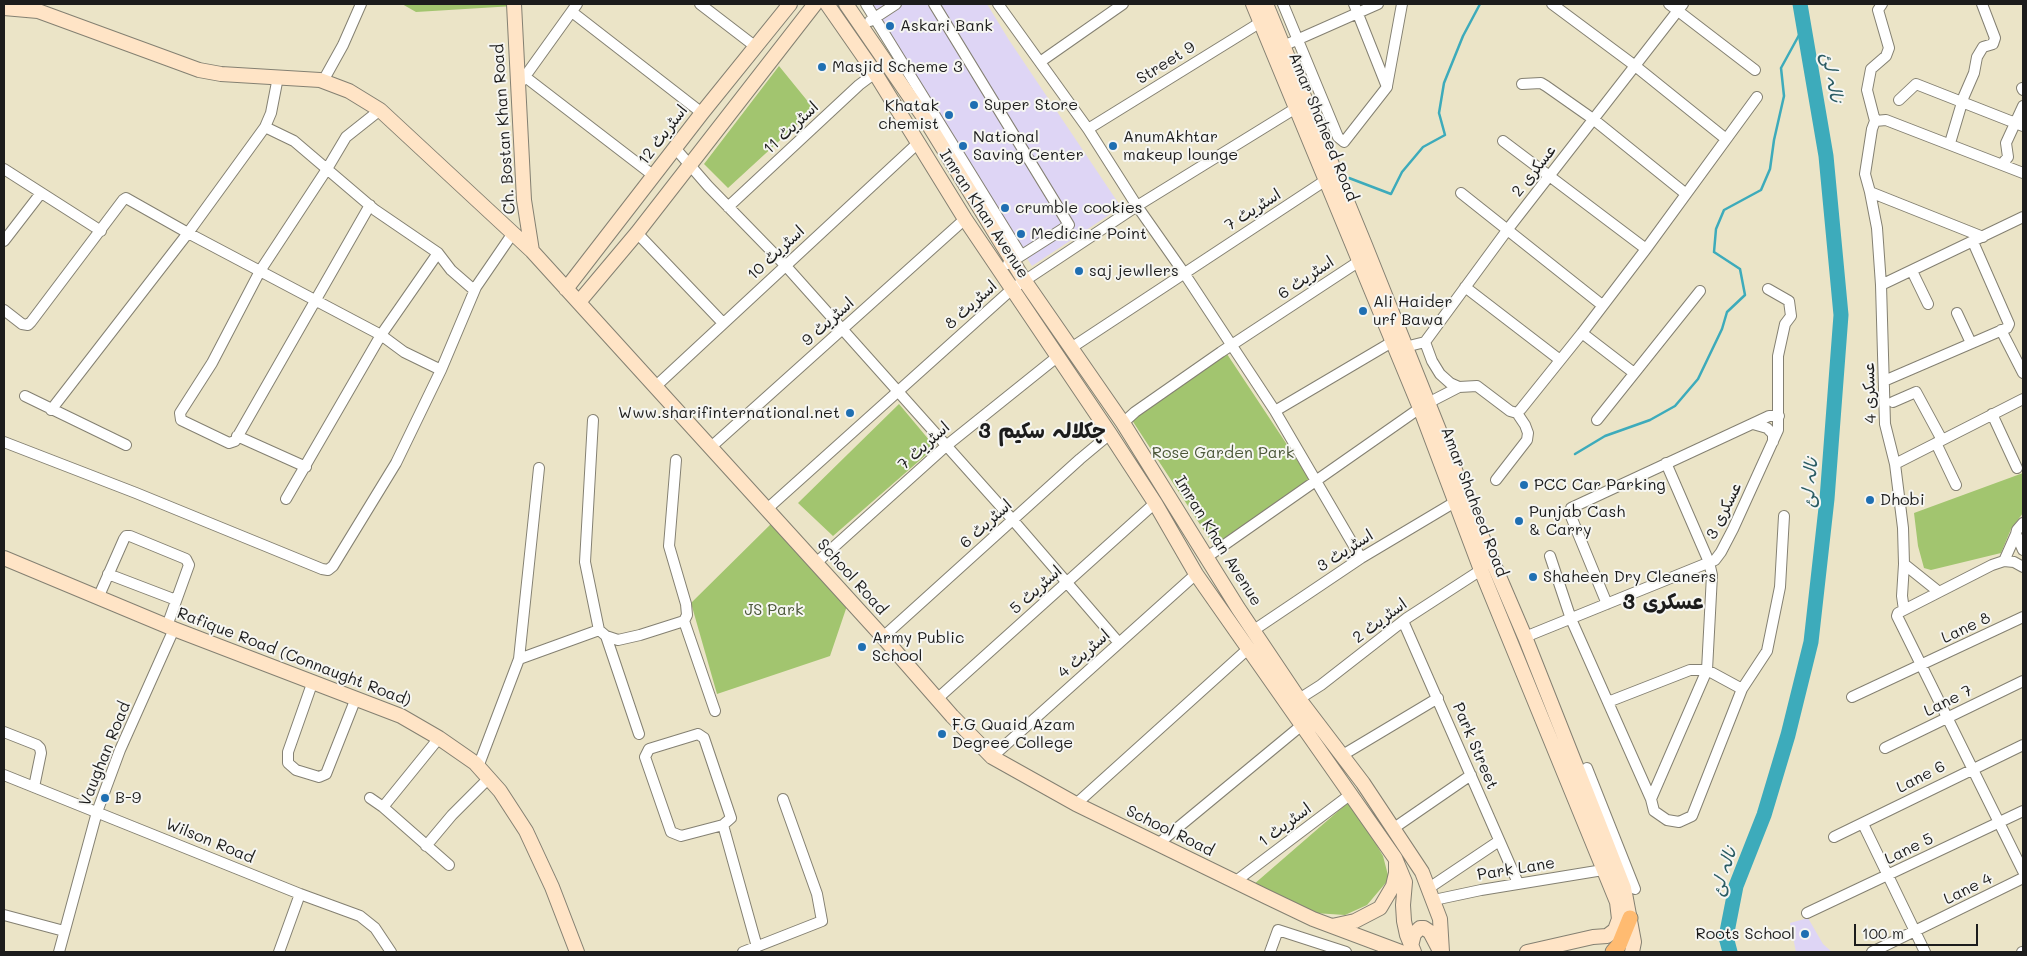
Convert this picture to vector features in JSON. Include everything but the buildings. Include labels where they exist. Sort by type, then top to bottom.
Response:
[{"type":"main road","name":"Ch. Bostan Khan Road","points":[[514,4],[521,82],[524,200],[532,251]]},
{"type":"main road","name":"اسٹریٹ 12","points":[[566,289],[702,113],[790,4]]},
{"type":"main road","points":[[579,302],[637,232],[815,4]]},
{"type":"main road","name":"Imran Khan Avenue","points":[[827,4],[875,74],[965,219],[1155,503],[1196,574],[1395,858],[1405,882],[1402,906],[1409,950]]},
{"type":"main road","name":"Imran Khan Avenue","points":[[846,4],[1017,258],[1024,280],[1122,423],[1238,608],[1298,699],[1363,783],[1422,872],[1440,919],[1442,952]]},
{"type":"main road","name":"Amar Shaheed Road","points":[[1253,4],[1301,105],[1424,405],[1471,528],[1526,637],[1602,816],[1626,897],[1634,942],[1632,952]]},
{"type":"main road","name":"Amar Shaheed Road","points":[[1266,4],[1282,46],[1326,180],[1358,262],[1399,344]]},
{"type":"main road","name":"School Road","points":[[4,8],[38,11],[199,70],[221,74],[323,81],[349,90],[380,110],[532,251],[883,637],[937,699],[992,757],[1076,804],[1331,926],[1409,950]]},
{"type":"main road","name":"Amar Shaheed Road","points":[[1424,405],[1454,502],[1471,528],[1481,570],[1603,870],[1626,897]]},
{"type":"main road","name":"Rafique Road (Connaught Road)","points":[[4,558],[170,628],[401,716],[439,738],[478,767],[500,791],[526,831],[552,887],[577,952]]},
{"type":"main road","points":[[1331,926],[1355,921],[1380,908],[1393,886],[1396,873],[1395,858]]},
{"type":"main road","name":"Amar Shaheed Road","points":[[1527,952],[1593,937],[1606,936],[1615,930],[1626,897]]},
{"type":"main road","points":[[1613,952],[1619,945],[1630,918]]},
{"type":"main road","points":[[1409,950],[1414,934],[1420,928],[1424,928],[1430,932],[1442,952]]},
{"type":"street","points":[[323,81],[343,45],[361,4]]},
{"type":"street","points":[[700,4],[756,47]]},
{"type":"street","points":[[866,4],[1017,258]]},
{"type":"street","points":[[861,27],[896,4]]},
{"type":"street","points":[[934,4],[1069,224],[999,270]]},
{"type":"street","points":[[998,4],[1088,129],[1137,206],[1184,273],[1275,411],[1361,558]]},
{"type":"street","points":[[1040,62],[1122,4]]},
{"type":"street","points":[[1283,4],[1341,141],[1347,140],[1387,87],[1402,4]]},
{"type":"street","points":[[1282,46],[1356,8],[1378,4]]},
{"type":"street","points":[[1552,4],[1634,65],[1726,139]]},
{"type":"street","points":[[1669,4],[1680,7],[1755,70]]},
{"type":"street","points":[[1882,4],[1878,10],[1889,48],[1886,56],[1871,69],[1867,90],[1875,121],[1865,174],[1870,192],[1983,237]]},
{"type":"street","points":[[1950,143],[1956,119],[1974,73],[1977,57],[1983,47],[1993,44],[1995,38],[1982,4]]},
{"type":"street","name":"عسکری 2","points":[[1425,342],[1508,229],[1680,7]]},
{"type":"street","points":[[654,176],[521,82],[574,8],[702,113]]},
{"type":"street","points":[[1356,8],[1387,87]]},
{"type":"street","name":"Street 9","points":[[1088,129],[1261,22]]},
{"type":"street","name":"اسٹریٹ 11","points":[[728,207],[859,85],[875,74]]},
{"type":"street","points":[[51,410],[188,233],[265,127],[271,113],[278,77]]},
{"type":"street","points":[[1522,84],[1541,83],[1593,119],[1686,194]]},
{"type":"street","points":[[1899,100],[1916,84],[2019,124]]},
{"type":"street","points":[[1516,413],[1522,409],[1646,249],[1757,96]]},
{"type":"street","name":"اسٹریٹ 8","points":[[767,509],[1012,289],[1137,206],[1301,105]]},
{"type":"street","points":[[2002,164],[2008,157],[2006,143],[2019,124],[2023,106]]},
{"type":"street","points":[[370,206],[232,444],[181,420],[179,417],[212,363],[260,271],[346,137],[380,110]]},
{"type":"street","points":[[1875,121],[1886,120],[2023,172]]},
{"type":"street","points":[[265,127],[294,141],[370,206],[438,253],[451,270],[474,290]]},
{"type":"street","points":[[1503,140],[1646,249]]},
{"type":"street","name":"اسٹریٹ 10","points":[[656,386],[918,142]]},
{"type":"street","points":[[675,148],[842,329],[1012,519],[1119,643]]},
{"type":"street","points":[[4,169],[101,231]]},
{"type":"street","name":"اسٹریٹ 7","points":[[1071,348],[1326,180]]},
{"type":"street","name":"عسکری 4","points":[[1870,192],[1877,228],[1882,285],[1885,424],[1895,464],[1903,528],[1904,564],[1902,596],[1904,610],[1898,612],[1897,619],[1921,665]]},
{"type":"street","points":[[4,241],[41,193]]},
{"type":"street","points":[[1461,193],[1602,306]]},
{"type":"street","points":[[4,310],[22,324],[28,325],[126,198],[188,233],[316,299],[381,335],[404,352],[440,370]]},
{"type":"street","points":[[1882,285],[2023,218]]},
{"type":"street","name":"اسٹریٹ 9","points":[[711,447],[965,219]]},
{"type":"street","points":[[637,232],[723,323]]},
{"type":"street","points":[[4,442],[328,570],[333,566],[396,462],[440,370],[474,290],[513,234]]},
{"type":"street","points":[[1884,381],[2007,328],[2009,324],[1973,242]]},
{"type":"street","points":[[286,499],[381,335],[438,253]]},
{"type":"street","name":"اسٹریٹ 6","points":[[1122,423],[1231,346],[1358,262]]},
{"type":"street","points":[[1912,271],[1928,304]]},
{"type":"street","points":[[1466,287],[1560,360]]},
{"type":"street","name":"عسکری 3","points":[[1526,637],[1715,560],[1721,552],[1778,430],[1779,344],[1785,324],[1790,316],[1789,301],[1768,289]]},
{"type":"street","points":[[1597,420],[1700,291]]},
{"type":"street","points":[[1957,313],[1971,343]]},
{"type":"street","points":[[2001,330],[2023,374]]},
{"type":"street","points":[[1582,333],[1634,372]]},
{"type":"street","points":[[1275,411],[1399,344],[1425,342],[1432,361],[1440,374],[1450,383],[1459,387]]},
{"type":"street","name":"اسٹریٹ 7","points":[[816,564],[946,446],[1057,357]]},
{"type":"street","points":[[1207,557],[1424,405],[1459,387],[1477,386],[1510,411],[1516,413],[1526,426],[1527,440],[1496,480]]},
{"type":"street","points":[[1893,402],[1916,392],[1956,485]]},
{"type":"street","points":[[24,396],[126,445]]},
{"type":"street","points":[[1895,464],[2023,399]]},
{"type":"street","points":[[1992,414],[2017,468]]},
{"type":"street","points":[[1606,604],[1570,510],[1769,416],[1778,416]]},
{"type":"street","points":[[593,420],[585,562],[603,633],[639,734]]},
{"type":"street","points":[[1753,424],[1767,428],[1772,434],[1773,442]]},
{"type":"street","name":"اسٹریٹ 6","points":[[883,637],[1012,519],[1110,434]]},
{"type":"street","points":[[237,436],[306,467]]},
{"type":"street","points":[[519,659],[603,633],[618,640],[684,621],[687,616],[686,604],[669,546],[676,460]]},
{"type":"street","points":[[1651,799],[1707,670],[1712,575],[1709,562],[1666,463]]},
{"type":"street","points":[[478,767],[519,659],[538,468]]},
{"type":"street","name":"اسٹریٹ 3","points":[[1254,630],[1361,558],[1454,502]]},
{"type":"street","name":"اسٹریٹ 5","points":[[937,699],[1155,503]]},
{"type":"street","points":[[1550,556],[1571,619],[1651,799],[1654,812],[1667,820],[1679,822],[1692,816],[1742,689],[1767,651],[1780,587],[1784,516]]},
{"type":"street","points":[[2004,562],[2017,530],[2023,523]]},
{"type":"street","points":[[2016,534],[2023,550]]},
{"type":"street","name":"Vaughan Road","points":[[59,952],[97,812],[170,628],[176,600],[189,562],[186,559],[130,536],[124,539],[108,574]]},
{"type":"street","points":[[1904,610],[1992,565],[2014,562],[2023,567]]},
{"type":"street","points":[[1904,564],[1939,592]]},
{"type":"street","name":"اسٹریٹ 2","points":[[1298,699],[1321,685],[1403,621],[1481,570]]},
{"type":"street","points":[[98,598],[108,574],[176,600]]},
{"type":"street","name":"اسٹریٹ 4","points":[[992,757],[1196,574]]},
{"type":"street","name":"Lane 8","points":[[1852,697],[2023,617]]},
{"type":"street","points":[[684,621],[714,711]]},
{"type":"street","name":"Park Street","points":[[1403,621],[1518,883]]},
{"type":"street","points":[[1076,804],[1248,648]]},
{"type":"street","points":[[1921,665],[2023,871]]},
{"type":"street","points":[[1608,702],[1690,670],[1707,670],[1742,689]]},
{"type":"street","points":[[313,681],[288,752],[288,763],[296,770],[319,777],[326,774],[356,698]]},
{"type":"street","name":"Lane 7","points":[[1885,748],[2023,681]]},
{"type":"street","points":[[1342,756],[1438,698]]},
{"type":"street","points":[[1158,844],[1302,725]]},
{"type":"street","points":[[4,732],[37,745],[40,748],[41,753],[34,787]]},
{"type":"street","points":[[702,735],[731,818],[723,825],[681,836],[671,832],[645,757],[649,749],[690,736],[702,735]]},
{"type":"street","points":[[383,807],[439,738]]},
{"type":"street","name":"Lane 6","points":[[1834,837],[1972,768],[2023,745]]},
{"type":"street","points":[[1587,768],[1602,816]]},
{"type":"street","name":"Wilson Road","points":[[4,775],[300,894],[360,916],[376,928],[391,952]]},
{"type":"street","points":[[1394,828],[1471,775]]},
{"type":"street","points":[[426,846],[488,779]]},
{"type":"street","name":"اسٹریٹ 1","points":[[1236,881],[1351,794]]},
{"type":"street","points":[[370,798],[383,807],[449,865]]},
{"type":"street","points":[[743,952],[822,921],[817,894],[782,799]]},
{"type":"street","name":"Lane 5","points":[[1807,913],[2023,812]]},
{"type":"street","points":[[1863,824],[1925,952]]},
{"type":"street","points":[[723,825],[757,947]]},
{"type":"street","points":[[1431,894],[1499,841]]},
{"type":"street","name":"Park Lane","points":[[1431,894],[1603,870]]},
{"type":"street","name":"Lane 4","points":[[1872,952],[2023,878]]},
{"type":"street","points":[[278,952],[300,894]]},
{"type":"street","points":[[4,915],[64,931]]},
{"type":"street","points":[[1270,952],[1278,930],[1346,952]]},
{"type":"shaded area","points":[[860,4],[987,4],[1121,207],[1032,266]]},
{"type":"shaded area","name":"Roots School","points":[[1808,918],[1823,944],[1832,952],[1796,952],[1790,923]]},
{"type":"green space","points":[[402,4],[514,4],[514,6],[416,12]]},
{"type":"green space","points":[[779,66],[814,109],[728,188],[704,164]]},
{"type":"green space","name":"Rose Garden Park","points":[[1225,351],[1311,481],[1216,549],[1128,414]]},
{"type":"green space","points":[[899,404],[935,447],[833,536],[798,503]]},
{"type":"green space","points":[[2023,473],[2023,513],[2011,529],[2001,553],[1931,570],[1924,568],[1918,546],[1914,513]]},
{"type":"green space","name":"JS Park","points":[[776,519],[849,600],[830,656],[717,694],[691,603]]},
{"type":"green space","points":[[1351,800],[1383,856],[1389,879],[1367,905],[1345,915],[1299,912],[1253,885]]},
{"type":"waterway","points":[[1349,178],[1391,194],[1402,172],[1423,147],[1445,135],[1439,113],[1444,83],[1463,36],[1480,4]]},
{"type":"waterway","name":"نالہ لئ","points":[[1730,952],[1726,937],[1736,886],[1764,815],[1788,735],[1811,642],[1827,499],[1841,315],[1826,156],[1800,4]]},
{"type":"waterway","points":[[1575,454],[1605,436],[1650,420],[1675,406],[1698,379],[1722,329],[1727,312],[1745,295],[1740,269],[1714,252],[1716,229],[1724,210],[1761,190],[1770,169],[1774,140],[1784,96],[1781,68],[1804,26]]},
{"type":"place","name":"Askari Bank","points":[[890,26]]},
{"type":"place","name":"Masjid Scheme 3","points":[[822,67]]},
{"type":"place","name":"Super Store","points":[[974,105]]},
{"type":"place","name":"Khatak chemist","points":[[949,115]]},
{"type":"place","name":"National Saving Center","points":[[963,146]]},
{"type":"place","name":"AnumAkhtar makeup lounge","points":[[1113,146]]},
{"type":"place","name":"crumble cookies","points":[[1005,208]]},
{"type":"place","name":"Medicine Point","points":[[1021,234]]},
{"type":"place","name":"saj jewllers","points":[[1079,271]]},
{"type":"place","name":"Ali Haider urf Bawa","points":[[1363,311]]},
{"type":"place","name":"Www.sharifinternational.net","points":[[850,413]]},
{"type":"place","name":"PCC Car Parking","points":[[1524,485]]},
{"type":"place","name":"Dhobi","points":[[1870,500]]},
{"type":"place","name":"Punjab Cash & Carry","points":[[1519,521]]},
{"type":"place","name":"Shaheen Dry Cleaners","points":[[1533,577]]},
{"type":"place","name":"Army Public School","points":[[862,647]]},
{"type":"place","name":"F.G Quaid Azam Degree College","points":[[942,734]]},
{"type":"place","name":"B-9","points":[[105,798]]},
{"type":"place","name":"Roots School","points":[[1805,934]]},
{"type":"district","name":"چکلالہ سکیم 3","points":[[1042,432]]},
{"type":"district","name":"عسکری 3","points":[[1663,603]]}]
